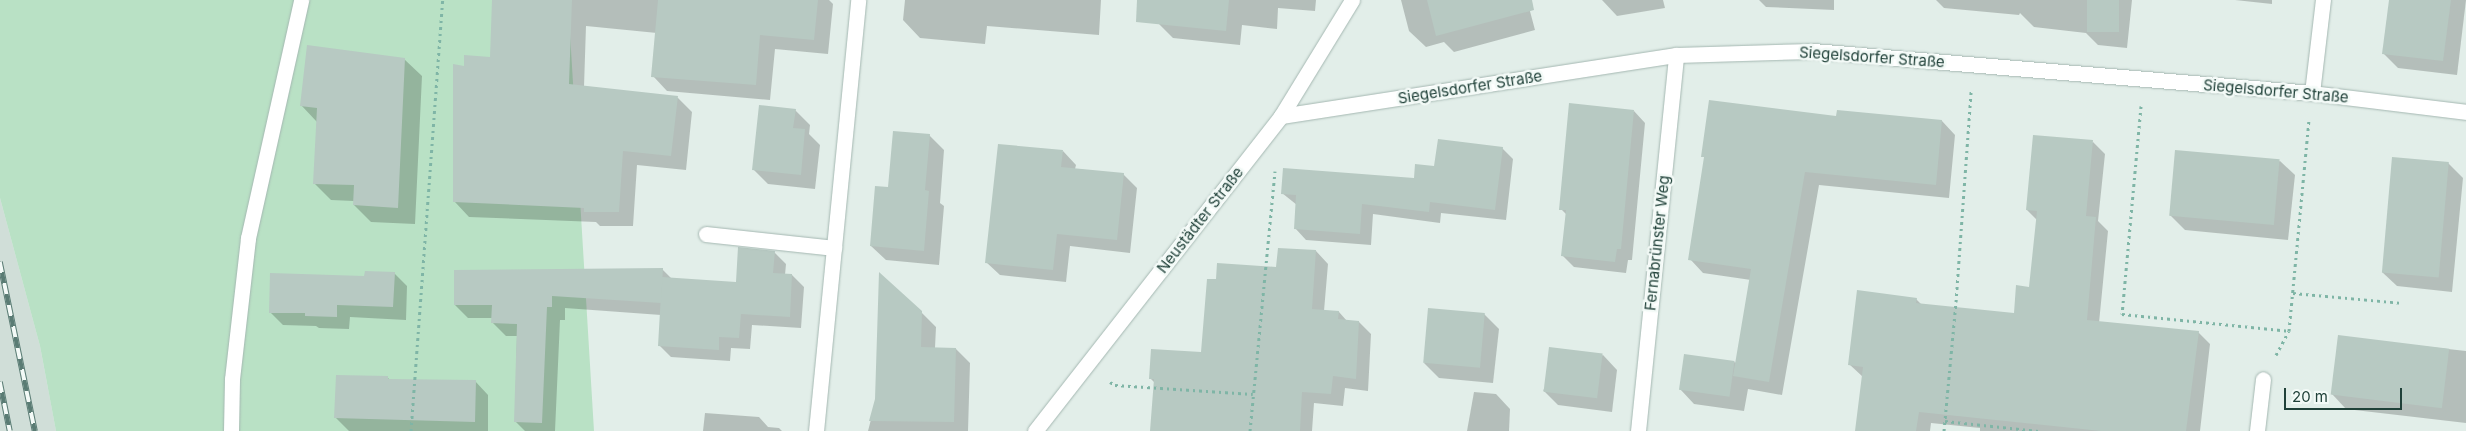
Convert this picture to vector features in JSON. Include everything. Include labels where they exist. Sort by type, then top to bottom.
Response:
[{"type":"street","points":[[231,431],[232,379],[248,238],[300,0]]},
{"type":"street","points":[[816,431],[858,0]]},
{"type":"street","name":"Neustädter Straße","points":[[1035,431],[1281,116],[1352,0]]},
{"type":"street","points":[[2312,93],[2323,0]]},
{"type":"street","name":"Siegelsdorfer Straße","points":[[1281,116],[1676,55],[1813,51],[2312,93],[2466,112]]},
{"type":"street","name":"Fernabrünster Weg","points":[[1638,431],[1676,55]]},
{"type":"street","points":[[706,234],[834,248]]},
{"type":"street","points":[[2257,431],[2263,380]]},
{"type":"path","points":[[411,431],[443,0]]},
{"type":"path","points":[[1944,431],[1956,302],[1973,64]]},
{"type":"path","points":[[2143,79],[2122,314],[2289,331]]},
{"type":"path","points":[[2263,380],[2289,331],[2312,93]]},
{"type":"path","points":[[1250,431],[1276,164]]},
{"type":"path","points":[[2293,293],[2402,303]]},
{"type":"path","points":[[1085,367],[1115,385],[1253,394]]},
{"type":"path","points":[[1945,421],[2038,431]]},
{"type":"shaded area","points":[[0,198],[40,346],[56,431],[0,431]]},
{"type":"green space","points":[[0,0],[568,0],[594,431],[56,431],[40,346],[0,198]]},
{"type":"building","points":[[492,0],[572,0],[569,84],[678,96],[671,156],[623,151],[619,212],[584,212],[584,208],[453,202],[453,64],[464,66],[464,55],[490,57]]},
{"type":"building","points":[[658,0],[818,0],[814,40],[760,35],[756,85],[651,77]]},
{"type":"building","points":[[1137,0],[1229,0],[1226,31],[1136,22]]},
{"type":"building","points":[[1427,0],[1532,0],[1534,10],[1436,36]]},
{"type":"building","points":[[2087,0],[2119,0],[2119,32],[2087,32]]},
{"type":"building","points":[[2389,0],[2451,0],[2443,61],[2382,54]]},
{"type":"building","points":[[307,45],[405,58],[398,208],[353,205],[354,185],[313,184],[317,108],[300,106]]},
{"type":"building","points":[[1709,100],[1836,116],[1837,110],[1942,120],[1936,185],[1805,172],[1769,382],[1733,376],[1751,269],[1688,260],[1704,157],[1701,157]]},
{"type":"building","points":[[1569,103],[1634,110],[1621,249],[1617,249],[1615,262],[1561,256],[1566,210],[1559,210]]},
{"type":"building","points":[[759,105],[796,109],[793,128],[805,129],[801,175],[752,170]]},
{"type":"building","points":[[893,131],[930,134],[925,190],[929,191],[924,251],[870,246],[875,186],[888,187]]},
{"type":"building","points":[[2033,135],[2093,140],[2086,216],[2096,217],[2087,320],[2199,331],[2186,431],[2101,431],[1919,412],[1916,431],[1855,431],[1863,367],[1848,365],[1857,290],[1917,298],[1916,303],[2014,313],[2016,285],[2029,287],[2037,211],[2026,210]]},
{"type":"building","points":[[1438,139],[1503,147],[1495,210],[1430,202],[1429,212],[1362,204],[1360,234],[1294,229],[1296,195],[1281,194],[1283,168],[1414,178],[1415,164],[1434,166]]},
{"type":"building","points":[[998,144],[1063,150],[1061,167],[1124,173],[1117,240],[1057,234],[1053,270],[985,263]]},
{"type":"building","points":[[2175,150],[2280,159],[2274,225],[2169,216]]},
{"type":"building","points":[[2392,157],[2449,162],[2439,278],[2382,273]]},
{"type":"building","points":[[738,247],[775,251],[773,273],[792,274],[790,317],[741,314],[739,338],[719,337],[719,350],[658,346],[662,277],[736,282]]},
{"type":"building","points":[[1278,248],[1316,250],[1312,309],[1339,311],[1338,319],[1359,321],[1356,379],[1333,376],[1331,394],[1302,392],[1300,431],[1150,431],[1154,379],[1149,379],[1151,349],[1201,352],[1207,279],[1216,279],[1217,263],[1276,267]]},
{"type":"building","points":[[663,268],[661,303],[552,296],[552,307],[547,307],[542,423],[514,422],[517,324],[491,323],[492,305],[454,305],[454,270]]},
{"type":"building","points":[[365,271],[395,272],[393,307],[337,305],[337,317],[305,316],[305,313],[269,313],[270,273],[364,276]]},
{"type":"building","points":[[879,272],[922,311],[921,347],[956,348],[954,422],[869,421],[875,399]]},
{"type":"building","points":[[1428,308],[1485,313],[1480,368],[1423,363]]},
{"type":"building","points":[[2338,335],[2449,349],[2442,408],[2331,395]]},
{"type":"building","points":[[1549,347],[1603,354],[1597,398],[1544,392]]},
{"type":"building","points":[[1684,354],[1735,361],[1729,397],[1679,390]]},
{"type":"building","points":[[336,375],[388,376],[388,379],[476,380],[475,422],[334,418]]},
{"type":"railway","points":[[0,262],[35,431]]},
{"type":"railway","points":[[0,382],[10,431]]}]
